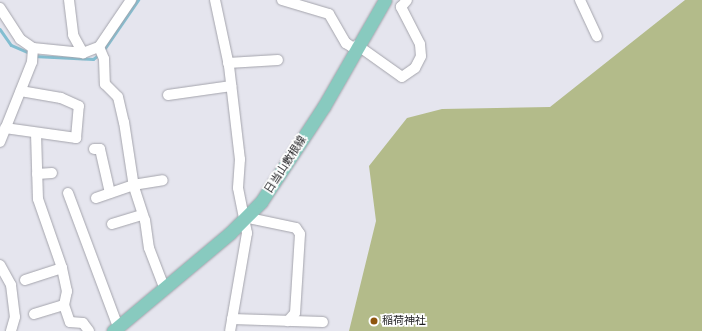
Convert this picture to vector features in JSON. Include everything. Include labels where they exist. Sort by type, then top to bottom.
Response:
[{"type":"main road","name":"日当山敷根線","points":[[116,329],[244,217],[275,183],[385,0]]},
{"type":"street","points":[[69,0],[73,35],[83,53]]},
{"type":"street","points":[[131,0],[101,52],[105,84],[118,97],[131,150],[133,185],[142,215],[148,248],[164,287]]},
{"type":"street","points":[[215,0],[228,63],[231,86],[240,159],[238,188],[244,217],[247,247],[230,331]]},
{"type":"street","points":[[282,0],[329,14],[346,43],[356,47],[402,77],[415,68],[420,50],[418,39],[401,7],[406,0]]},
{"type":"street","points":[[580,0],[598,36]]},
{"type":"street","points":[[0,8],[4,24],[20,39],[33,48],[83,53],[101,52]]},
{"type":"street","points":[[0,142],[5,123],[21,91],[32,62],[33,48]]},
{"type":"street","points":[[228,63],[278,60]]},
{"type":"street","points":[[168,95],[231,86]]},
{"type":"street","points":[[5,123],[36,133],[76,138],[79,106],[61,98],[21,91]]},
{"type":"street","points":[[36,133],[38,199],[62,268],[67,291],[64,305],[70,322],[83,323],[89,331]]},
{"type":"street","points":[[94,149],[100,149],[110,193]]},
{"type":"street","points":[[37,174],[52,173]]},
{"type":"street","points":[[96,198],[133,185],[163,180]]},
{"type":"street","points":[[68,194],[116,329]]},
{"type":"street","points":[[112,224],[142,215]]},
{"type":"street","points":[[244,217],[296,228],[300,234],[295,313],[288,321]]},
{"type":"street","points":[[25,280],[62,268]]},
{"type":"street","points":[[1,272],[10,285],[15,317],[11,331]]},
{"type":"street","points":[[34,314],[64,305]]},
{"type":"street","points":[[232,319],[323,322]]},
{"type":"green space","points":[[685,0],[702,0],[702,331],[349,331],[376,221],[369,166],[407,118],[442,109],[550,107]]},
{"type":"waterway","points":[[103,51],[138,0]]},
{"type":"waterway","points":[[0,29],[11,45],[30,53]]},
{"type":"waterway","points":[[34,56],[93,59],[100,54]]},
{"type":"place","name":"稲荷神社","points":[[374,321]]}]
